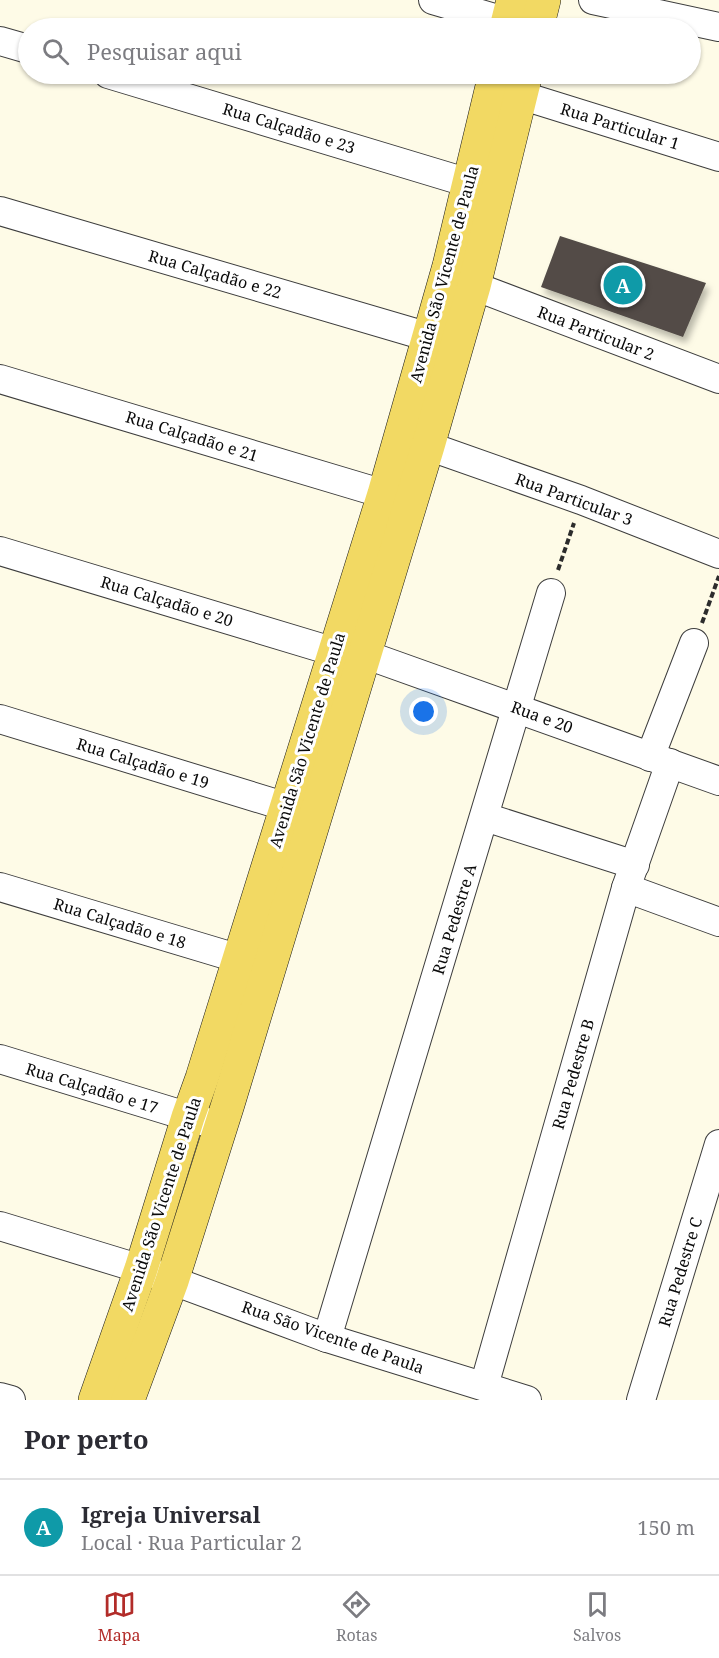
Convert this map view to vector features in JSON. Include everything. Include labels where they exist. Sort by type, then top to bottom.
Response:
[{"type":"main road","points":[[519,18],[544,0]]},
{"type":"main road","name":"Avenida São Vicente de Paula","points":[[128,1400],[172,1281],[219,1126],[349,653],[384,494],[429,337],[493,84]]},
{"type":"main road","name":"Avenida São Vicente de Paula","points":[[95,1400],[141,1269],[287,807],[428,446],[474,286],[523,84]]},
{"type":"street","points":[[433,0],[508,18]]},
{"type":"street","points":[[593,0],[677,18]]},
{"type":"street","points":[[701,23],[719,27]]},
{"type":"street","points":[[0,41],[18,46]]},
{"type":"street","name":"Rua Calçadão e 23","points":[[141,84],[469,183]]},
{"type":"street","name":"Rua Particular 1","points":[[523,84],[719,157]]},
{"type":"street","name":"Rua Calçadão e 22","points":[[0,211],[429,337]]},
{"type":"street","name":"Rua Particular 2","points":[[474,286],[719,379]]},
{"type":"street","name":"Rua Calçadão e 21","points":[[0,379],[384,494]]},
{"type":"street","name":"Rua Particular 3","points":[[428,446],[581,500],[719,554]]},
{"type":"street","name":"Rua Calçadão e 20","points":[[0,550],[349,653]]},
{"type":"street","name":"Rua Pedestre A","points":[[327,1338],[551,594]]},
{"type":"street","name":"Rua Pedestre B","points":[[468,1389],[630,876],[694,643]]},
{"type":"street","name":"Rua e 20","points":[[349,653],[515,708],[719,781]]},
{"type":"street","name":"Rua Calçadão e 19","points":[[0,720],[287,807]]},
{"type":"street","points":[[485,817],[630,876],[719,922]]},
{"type":"street","name":"Rua Calçadão e 18","points":[[0,887],[240,959]]},
{"type":"street","name":"Rua Calçadão e 17","points":[[0,1059],[219,1126]]},
{"type":"street","name":"Rua Pedestre C","points":[[641,1400],[719,1144]]},
{"type":"street","name":"Rua São Vicente de Paula","points":[[0,1226],[141,1269],[468,1389],[526,1400]]},
{"type":"street","points":[[0,1396],[11,1400]]},
{"type":"path","points":[[551,594],[581,500]]},
{"type":"path","points":[[694,643],[719,576]]},
{"type":"building","points":[[560,236],[706,283],[683,337],[541,287]]},
{"type":"place","name":"Igreja Universal","points":[[623,285]]}]
